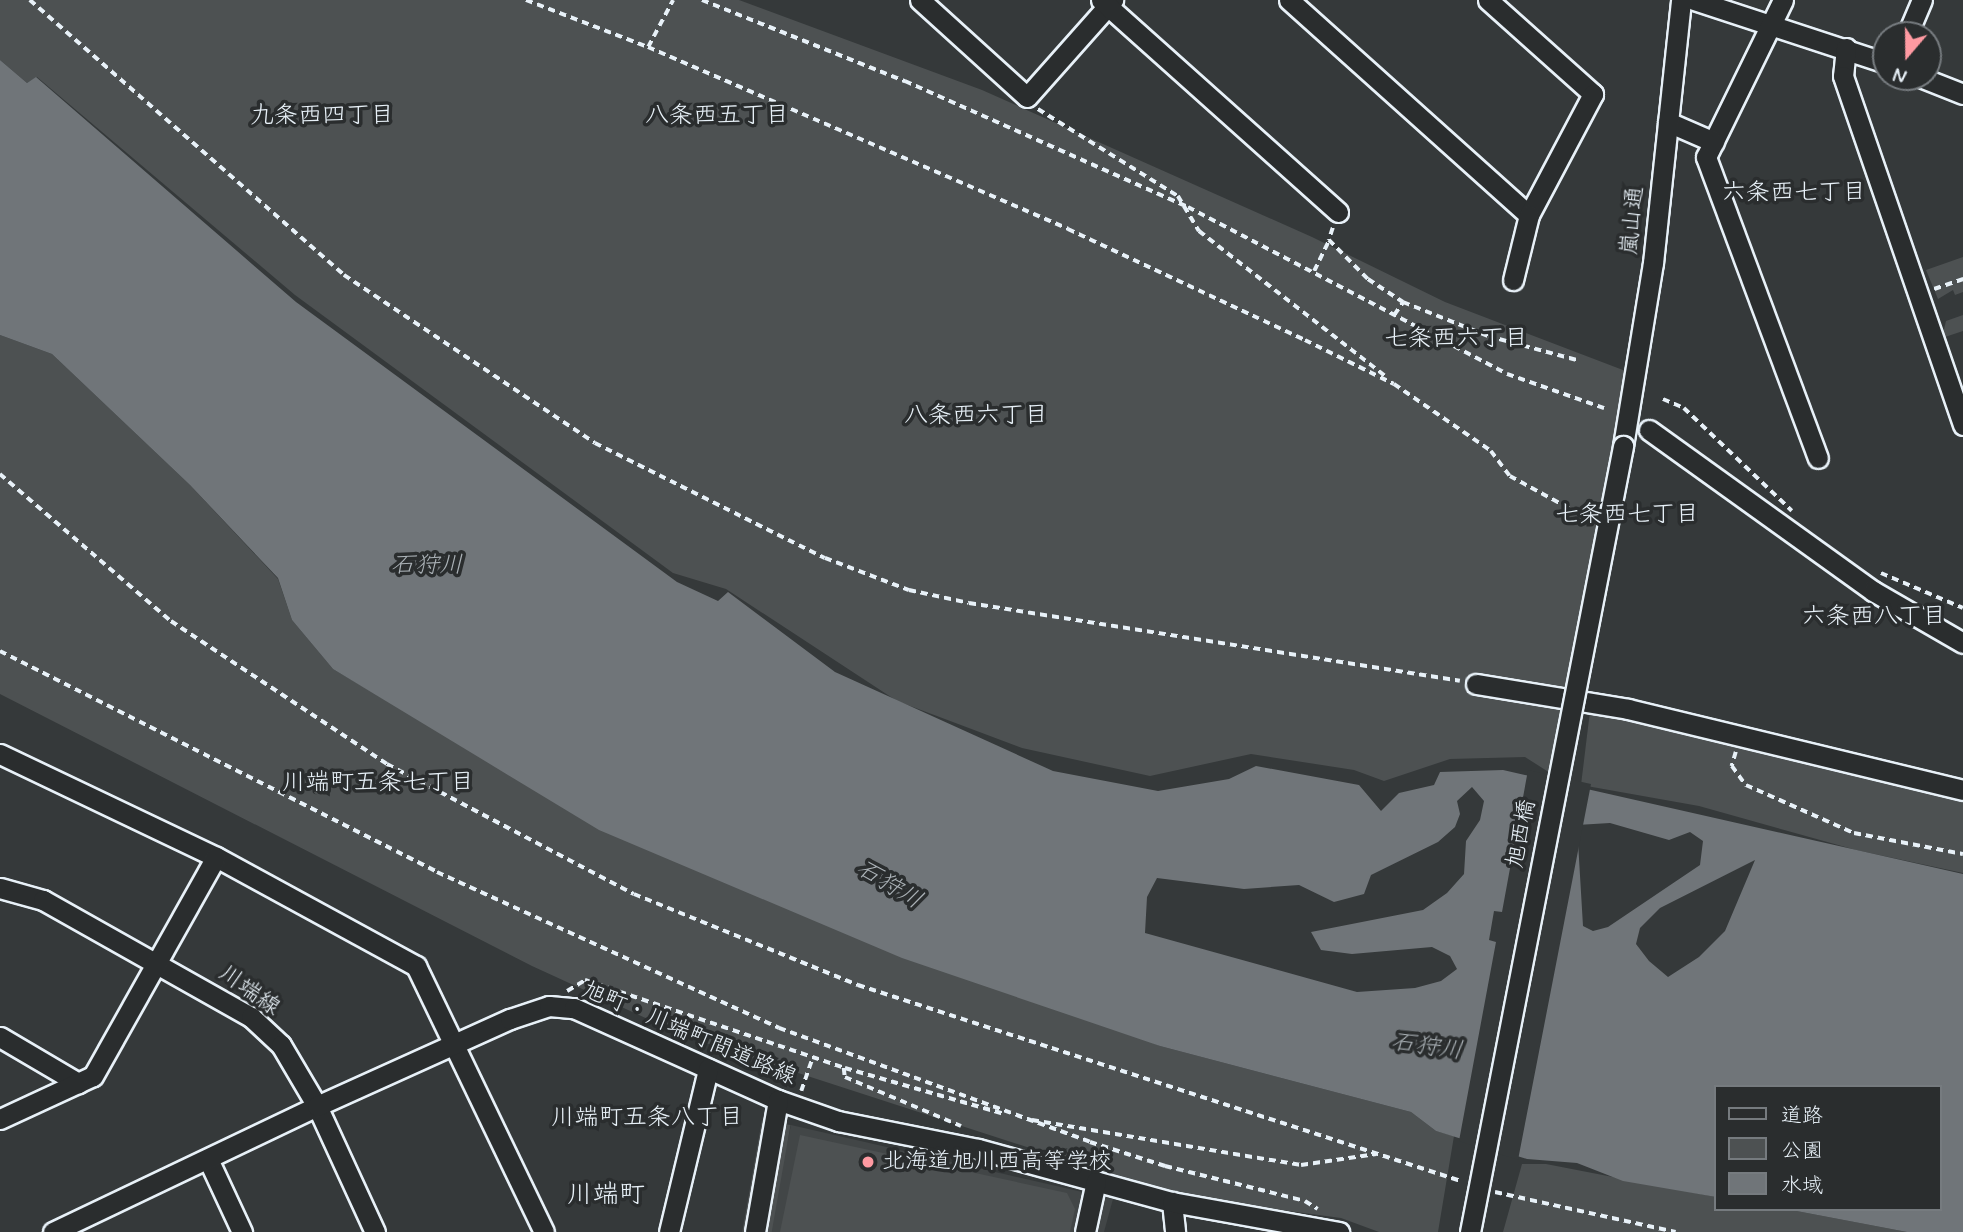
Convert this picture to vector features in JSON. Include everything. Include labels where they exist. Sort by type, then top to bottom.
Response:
[{"type":"street","points":[[920,0],[1027,97],[1107,2],[1338,212]]},
{"type":"street","points":[[1289,0],[1529,215]]},
{"type":"street","points":[[1488,0],[1593,94],[1529,215],[1513,280]]},
{"type":"street","name":"嵐山通","points":[[1622,446],[1653,263],[1681,0]]},
{"type":"street","points":[[1694,0],[1772,23],[1872,58]]},
{"type":"street","points":[[1783,0],[1706,156],[1818,458]]},
{"type":"street","points":[[1913,21],[1922,0]]},
{"type":"street","points":[[1846,48],[1843,76],[1963,425]]},
{"type":"street","points":[[1942,86],[1963,94]]},
{"type":"street","points":[[1668,122],[1714,142]]},
{"type":"street","points":[[1649,430],[1873,591],[1963,643]]},
{"type":"street","name":"旭西橋","points":[[1471,1232],[1622,446]]},
{"type":"street","points":[[1476,684],[1628,709],[1963,790]]},
{"type":"street","points":[[0,754],[216,857],[416,966],[457,1044],[544,1232]]},
{"type":"street","points":[[0,1119],[93,1076],[160,962],[216,857]]},
{"type":"street","name":"川端線","points":[[0,888],[43,900],[160,962],[251,1017],[281,1045],[317,1106],[375,1232]]},
{"type":"street","name":"旭町・川端町間道路線","points":[[53,1232],[317,1106],[549,1006],[574,1008],[778,1100],[838,1121],[978,1149],[1172,1202],[1334,1230]]},
{"type":"street","points":[[0,1037],[78,1083]]},
{"type":"street","points":[[669,1232],[708,1069]]},
{"type":"street","points":[[755,1232],[778,1100]]},
{"type":"street","points":[[208,1159],[242,1232]]},
{"type":"street","points":[[1085,1232],[1096,1181]]},
{"type":"street","points":[[1172,1202],[1175,1232]]},
{"type":"path","points":[[30,0],[344,275],[595,443],[825,558],[909,590],[969,603],[1476,684]]},
{"type":"path","points":[[526,0],[648,47],[1068,229],[1394,384]]},
{"type":"path","points":[[648,47],[673,0]]},
{"type":"path","points":[[702,0],[905,81],[1188,207],[1507,374],[1604,408]]},
{"type":"path","points":[[1027,97],[1041,112],[1147,174],[1188,207]]},
{"type":"path","points":[[1188,207],[1188,218],[1199,231],[1394,384],[1491,451],[1510,476],[1589,519]]},
{"type":"path","points":[[1314,271],[1329,240],[1338,212]]},
{"type":"path","points":[[1329,240],[1368,279],[1403,302],[1488,336],[1577,360]]},
{"type":"path","points":[[1919,295],[1963,279]]},
{"type":"path","points":[[1394,316],[1403,302]]},
{"type":"path","points":[[1663,399],[1684,408],[1772,488],[1791,508],[1803,540]]},
{"type":"path","points":[[0,474],[171,621],[216,651],[387,764],[634,894],[858,985],[1469,1183]]},
{"type":"path","points":[[0,651],[607,952],[779,1028],[1021,1118],[1165,1166],[1305,1201],[1318,1209],[1334,1230]]},
{"type":"path","points":[[1739,736],[1732,766],[1746,785],[1854,833],[1963,854]]},
{"type":"path","points":[[549,1006],[585,980],[844,1067],[1021,1118],[1301,1165],[1377,1154]]},
{"type":"path","points":[[802,1090],[813,1057]]},
{"type":"path","points":[[844,1067],[845,1077],[966,1128]]},
{"type":"path","points":[[1482,1187],[1538,1204],[1676,1232]]},
{"type":"shaded area","name":"北海道旭川西高等学校","points":[[791,1125],[1113,1199],[1104,1232],[768,1232]]},
{"type":"green space","points":[[0,0],[739,0],[982,90],[1312,237],[1445,302],[1636,375],[1558,778],[1525,757],[1450,759],[1384,781],[1354,770],[1251,754],[1150,776],[1022,748],[897,701],[726,589],[673,573],[295,295],[37,77],[27,83],[0,60]]},
{"type":"green space","points":[[1963,257],[1963,292],[1955,295],[1953,290],[1938,299],[1926,270]]},
{"type":"green space","points":[[1963,315],[1963,331],[1942,338],[1946,321]]},
{"type":"green space","points":[[0,335],[52,354],[190,485],[278,579],[292,620],[333,669],[456,741],[1160,1046],[1411,1112],[1436,1131],[1454,1136],[1438,1232],[1379,1232],[1341,1218],[1178,1196],[687,1037],[532,966],[0,694]]},
{"type":"green space","points":[[1591,703],[1963,790],[1963,873],[1856,850],[1699,806],[1581,785]]},
{"type":"green space","points":[[762,1120],[791,1125],[772,1232],[742,1232]]},
{"type":"green space","name":"北海道旭川西高等学校","points":[[800,1135],[1067,1193],[1075,1209],[1070,1232],[780,1232]]},
{"type":"green space","points":[[1522,1164],[1546,1164],[1714,1197],[1714,1211],[1797,1211],[1907,1232],[1503,1232]]},
{"type":"water","name":"石狩川","points":[[0,60],[27,83],[36,77],[296,302],[677,582],[718,601],[728,592],[835,672],[1053,771],[1158,791],[1229,779],[1256,766],[1359,785],[1381,811],[1399,793],[1434,785],[1440,772],[1503,770],[1963,874],[1963,1232],[1907,1232],[1797,1211],[1942,1211],[1942,1085],[1714,1085],[1714,1197],[1623,1181],[1577,1163],[1527,1159],[1436,1131],[1411,1112],[1160,1046],[902,958],[599,830],[333,669],[292,620],[278,578],[190,485],[52,354],[0,335]],"holes":[[[1472,787],[1484,801],[1480,820],[1466,841],[1464,874],[1447,893],[1423,910],[1311,932],[1321,950],[1352,954],[1432,947],[1450,956],[1457,969],[1441,981],[1415,988],[1357,992],[1145,933],[1147,897],[1157,878],[1244,889],[1299,885],[1334,902],[1364,894],[1371,875],[1438,842],[1455,827],[1460,814],[1457,801]],[[1610,823],[1669,840],[1690,832],[1703,841],[1700,865],[1608,927],[1593,931],[1583,926],[1577,825]],[[1755,860],[1725,931],[1699,957],[1668,977],[1649,961],[1636,944],[1640,928],[1660,908]]]},
{"type":"pier","points":[[1528,770],[1591,784],[1518,1160],[1459,1141],[1496,942],[1489,940],[1494,911],[1502,912]]},
{"type":"place","name":"北海道旭川西高等学校","points":[[868,1162]]},
{"type":"district","name":"九条西四丁目","points":[[322,116]]},
{"type":"district","name":"八条西五丁目","points":[[717,116]]},
{"type":"district","name":"六条西七丁目","points":[[1794,193]]},
{"type":"district","name":"七条西六丁目","points":[[1456,339]]},
{"type":"district","name":"八条西六丁目","points":[[976,416]]},
{"type":"district","name":"七条西七丁目","points":[[1627,515]]},
{"type":"district","name":"六条西八丁目","points":[[1874,617]]},
{"type":"district","name":"川端町五条七丁目","points":[[378,783]]},
{"type":"district","name":"川端町五条八丁目","points":[[647,1118]]},
{"type":"district","name":"川端町","points":[[606,1196]]}]
